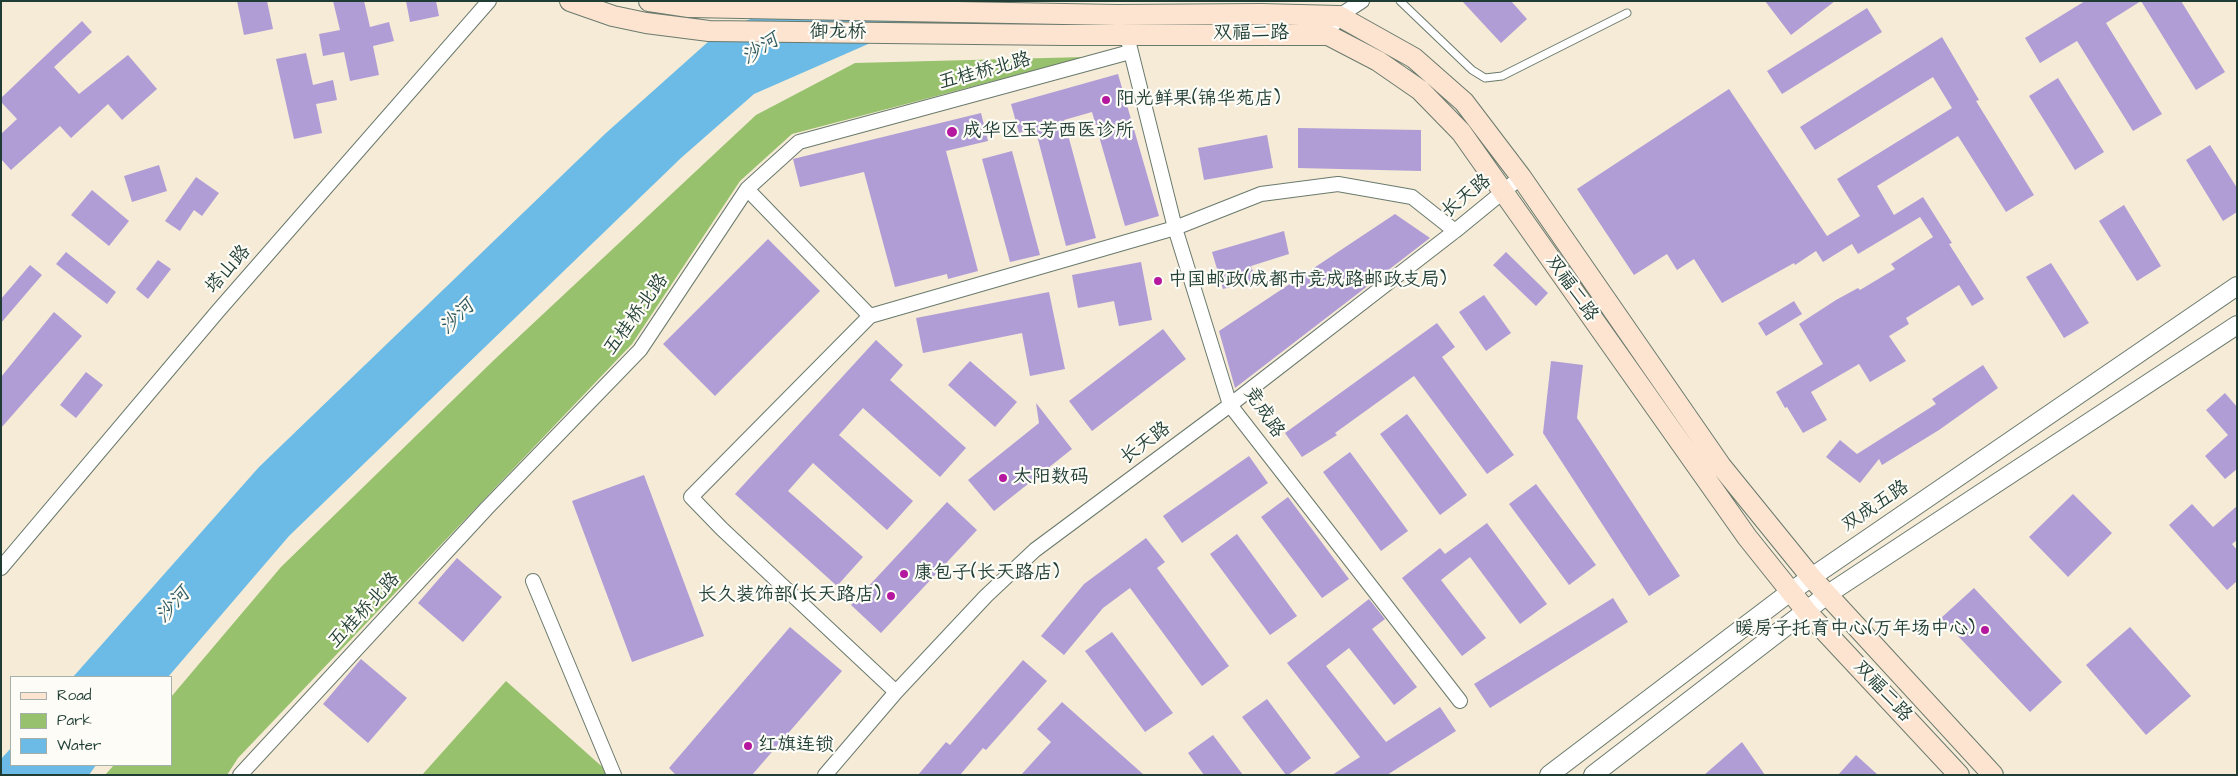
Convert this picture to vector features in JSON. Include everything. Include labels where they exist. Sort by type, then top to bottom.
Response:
[{"type":"main road","name":"御龙桥","points":[[570,1],[613,16],[680,29],[733,32],[1064,35]]},
{"type":"main road","name":"御龙桥","points":[[649,1],[689,7],[1117,15]]},
{"type":"main road","name":"双福二路","points":[[1117,15],[1261,14],[1339,16],[1414,58],[1437,77],[1464,102],[1521,177],[1721,466],[1811,577],[1993,775]]},
{"type":"main road","name":"双福二路","points":[[1064,35],[1129,43],[1328,35],[1378,61],[1420,90],[1461,132],[1747,537],[1790,592],[1959,775]]},
{"type":"street","name":"塔山路","points":[[1,568],[218,311],[489,1]]},
{"type":"street","points":[[1328,35],[1339,16],[1362,1]]},
{"type":"street","name":"五桂桥北路","points":[[240,775],[487,508],[640,350],[747,189],[799,142],[1129,43]]},
{"type":"street","name":"竞成路","points":[[1129,43],[1175,228],[1230,405],[1460,701]]},
{"type":"street","name":"长天路","points":[[825,775],[896,692],[986,596],[1035,550],[1230,405],[1455,231],[1521,177]]},
{"type":"street","points":[[896,692],[722,529],[691,497],[870,316],[1175,228],[1261,194],[1338,184],[1412,197],[1455,231]]},
{"type":"street","points":[[747,189],[870,316]]},
{"type":"street","name":"双成五路","points":[[1549,775],[1811,577],[2237,286]]},
{"type":"street","points":[[1593,775],[1828,594],[2237,325]]},
{"type":"street","points":[[533,581],[614,775]]},
{"type":"lane","points":[[1400,1],[1465,64],[1485,78],[1502,76],[1627,14]]},
{"type":"green space","points":[[1085,57],[792,134],[740,181],[632,344],[238,758],[227,775],[105,775],[113,766],[172,766],[172,696],[281,567],[495,359],[756,115],[855,63]]},
{"type":"green space","points":[[506,681],[608,772],[605,775],[422,775]]},
{"type":"water","name":"沙河","points":[[792,1],[990,1],[875,41],[754,94],[681,158],[289,536],[169,676],[74,676],[259,467],[606,133],[718,33]]},
{"type":"water","points":[[10,749],[10,766],[95,766],[89,775],[1,775],[1,759]]},
{"type":"building","points":[[237,1],[267,1],[273,29],[244,35]]},
{"type":"building","points":[[333,1],[364,1],[370,27],[389,22],[394,41],[373,46],[379,75],[350,81],[344,52],[323,56],[319,34],[340,30]]},
{"type":"building","points":[[406,1],[436,1],[439,16],[410,22]]},
{"type":"building","points":[[1462,1],[1511,1],[1527,19],[1501,43]]},
{"type":"building","points":[[1765,1],[1835,1],[1791,35]]},
{"type":"building","points":[[2085,1],[2141,1],[2106,23],[2162,114],[2133,131],[2077,41],[2040,63],[2025,38]]},
{"type":"building","points":[[2141,1],[2181,1],[2225,72],[2196,90]]},
{"type":"building","points":[[1867,8],[1882,32],[1782,94],[1767,71]]},
{"type":"building","points":[[82,21],[92,32],[54,67],[79,94],[128,55],[157,89],[122,120],[108,104],[71,138],[60,126],[11,170],[1,159],[1,134],[17,119],[1,102],[1,98]]},
{"type":"building","points":[[1942,37],[1979,100],[1976,101],[2034,195],[2006,212],[1958,136],[1877,186],[1894,215],[1923,197],[1952,243],[1949,244],[1984,299],[1972,306],[1959,285],[1906,318],[1909,324],[1889,336],[1906,361],[1870,382],[1859,364],[1811,392],[1827,420],[1803,433],[1776,392],[1823,364],[1799,324],[1836,300],[1858,288],[1860,290],[1895,269],[1891,264],[1933,237],[1920,217],[1858,254],[1852,244],[1823,262],[1816,251],[1795,265],[1794,263],[1722,303],[1694,259],[1677,270],[1667,254],[1634,275],[1577,189],[1729,89],[1827,236],[1860,216],[1837,179],[1952,108],[1933,77],[1815,150],[1800,127]]},
{"type":"building","points":[[306,53],[313,85],[333,80],[337,100],[316,104],[322,133],[294,139],[276,59]]},
{"type":"building","points":[[1118,74],[1159,216],[1125,226],[1092,112],[1064,120],[1096,238],[1066,246],[1035,128],[1019,133],[1011,104]]},
{"type":"building","points":[[2058,78],[2104,152],[2075,170],[2029,96]]},
{"type":"building","points":[[981,113],[988,141],[946,151],[978,271],[948,279],[947,274],[895,287],[864,172],[800,187],[793,159]]},
{"type":"building","points":[[1298,128],[1421,130],[1421,171],[1298,168]]},
{"type":"building","points":[[1267,135],[1273,168],[1204,180],[1198,148]]},
{"type":"building","points":[[2210,145],[2237,188],[2237,212],[2223,221],[2186,160]]},
{"type":"building","points":[[1012,151],[1040,255],[1010,262],[982,159]]},
{"type":"building","points":[[159,165],[167,191],[132,202],[124,176]]},
{"type":"building","points":[[196,177],[219,193],[202,216],[194,210],[180,231],[165,221]]},
{"type":"building","points":[[92,190],[129,221],[109,246],[71,215]]},
{"type":"building","points":[[2124,205],[2161,266],[2137,281],[2099,221]]},
{"type":"building","points":[[1395,214],[1430,238],[1235,388],[1219,331]]},
{"type":"building","points":[[1284,231],[1289,254],[1251,266],[1256,280],[1223,289],[1212,252]]},
{"type":"building","points":[[768,239],[820,291],[715,396],[663,344]]},
{"type":"building","points":[[66,252],[116,292],[107,304],[56,264]]},
{"type":"building","points":[[1506,252],[1548,293],[1536,306],[1493,265]]},
{"type":"building","points":[[158,260],[171,269],[148,299],[136,289]]},
{"type":"building","points":[[1141,262],[1152,320],[1119,326],[1114,301],[1078,308],[1072,275]]},
{"type":"building","points":[[2051,263],[2089,323],[2064,338],[2026,277]]},
{"type":"building","points":[[30,265],[42,275],[1,323],[1,299]]},
{"type":"building","points":[[1049,292],[1065,369],[1030,376],[1022,333],[923,353],[916,318]]},
{"type":"building","points":[[1484,295],[1511,333],[1486,351],[1459,312]]},
{"type":"building","points":[[1794,301],[1802,314],[1766,336],[1758,323]]},
{"type":"building","points":[[54,312],[82,336],[1,428],[1,377]]},
{"type":"building","points":[[1437,323],[1455,347],[1442,357],[1514,455],[1487,474],[1414,376],[1335,433],[1337,435],[1302,457],[1285,433]]},
{"type":"building","points":[[1163,329],[1186,359],[1092,431],[1069,401]]},
{"type":"building","points":[[876,340],[903,365],[890,380],[966,448],[940,477],[863,408],[839,435],[913,501],[887,530],[813,463],[788,491],[863,557],[837,586],[735,494]]},
{"type":"building","points":[[970,361],[1017,402],[995,427],[948,385]]},
{"type":"building","points":[[1551,361],[1583,365],[1577,418],[1680,576],[1649,596],[1543,433]]},
{"type":"building","points":[[1983,365],[1998,388],[1939,430],[1882,465],[1879,459],[1860,483],[1826,457],[1840,440],[1857,454],[1936,404],[1932,399]]},
{"type":"building","points":[[86,372],[103,385],[76,418],[60,405]]},
{"type":"building","points":[[2225,393],[2237,407],[2237,469],[2225,479],[2205,456],[2228,435],[2206,410]]},
{"type":"building","points":[[1036,403],[1072,449],[994,511],[968,480],[1039,423]]},
{"type":"building","points":[[1407,414],[1467,495],[1440,515],[1380,434]]},
{"type":"building","points":[[1350,452],[1408,531],[1381,551],[1323,472]]},
{"type":"building","points":[[1249,456],[1268,483],[1182,543],[1163,516]]},
{"type":"building","points":[[644,475],[704,636],[632,662],[572,501]]},
{"type":"building","points":[[1536,484],[1596,565],[1569,585],[1509,504]]},
{"type":"building","points":[[2073,494],[2112,533],[2068,577],[2029,537]]},
{"type":"building","points":[[1288,497],[1349,579],[1322,598],[1261,517]]},
{"type":"building","points":[[947,502],[977,530],[881,633],[851,605]]},
{"type":"building","points":[[2192,504],[2213,527],[2237,506],[2237,540],[2232,544],[2237,550],[2237,581],[2227,590],[2169,525]]},
{"type":"building","points":[[1487,523],[1547,604],[1520,624],[1470,557],[1441,580],[1486,638],[1462,656],[1402,578],[1440,548],[1445,554]]},
{"type":"building","points":[[1237,534],[1297,616],[1270,635],[1210,554]]},
{"type":"building","points":[[1146,538],[1165,562],[1157,568],[1229,666],[1202,686],[1130,588],[1103,608],[1064,655],[1041,636],[1084,584]]},
{"type":"building","points":[[457,558],[502,597],[463,642],[418,603]]},
{"type":"building","points":[[1974,588],[2062,682],[2030,712],[1941,618]]},
{"type":"building","points":[[1613,598],[1628,622],[1490,708],[1474,684]]},
{"type":"building","points":[[1369,599],[1385,619],[1372,629],[1417,687],[1394,705],[1349,648],[1326,666],[1386,742],[1440,707],[1456,731],[1387,775],[1332,775],[1360,757],[1287,663]]},
{"type":"building","points":[[790,627],[842,671],[752,775],[676,775],[669,768]]},
{"type":"building","points":[[2130,627],[2191,696],[2146,735],[2086,665]]},
{"type":"building","points":[[1112,632],[1173,713],[1145,732],[1085,651]]},
{"type":"building","points":[[361,659],[407,698],[368,743],[323,704]]},
{"type":"building","points":[[1023,660],[1047,681],[986,750],[983,748],[960,775],[918,775],[946,742],[950,745]]},
{"type":"building","points":[[1267,699],[1311,758],[1288,775],[1286,775],[1242,717]]},
{"type":"building","points":[[1062,702],[1144,775],[1021,775],[1051,742],[1037,729]]},
{"type":"building","points":[[1213,735],[1243,775],[1204,775],[1188,753]]},
{"type":"building","points":[[1742,742],[1765,775],[1704,775]]},
{"type":"building","points":[[1856,755],[1878,775],[1838,775]]},
{"type":"place","name":"阳光鲜果(锦华苑店)","points":[[1106,100]]},
{"type":"place","name":"成华区玉芳西医诊所","points":[[952,132]]},
{"type":"place","name":"中国邮政(成都市竞成路邮政支局)","points":[[1158,281]]},
{"type":"place","name":"太阳数码","points":[[1003,478]]},
{"type":"place","name":"康包子(长天路店)","points":[[904,574]]},
{"type":"place","name":"长久装饰部(长天路店)","points":[[891,596]]},
{"type":"place","name":"暖房子托育中心(万年场中心)","points":[[1985,630]]},
{"type":"place","name":"红旗连锁","points":[[748,746]]}]
